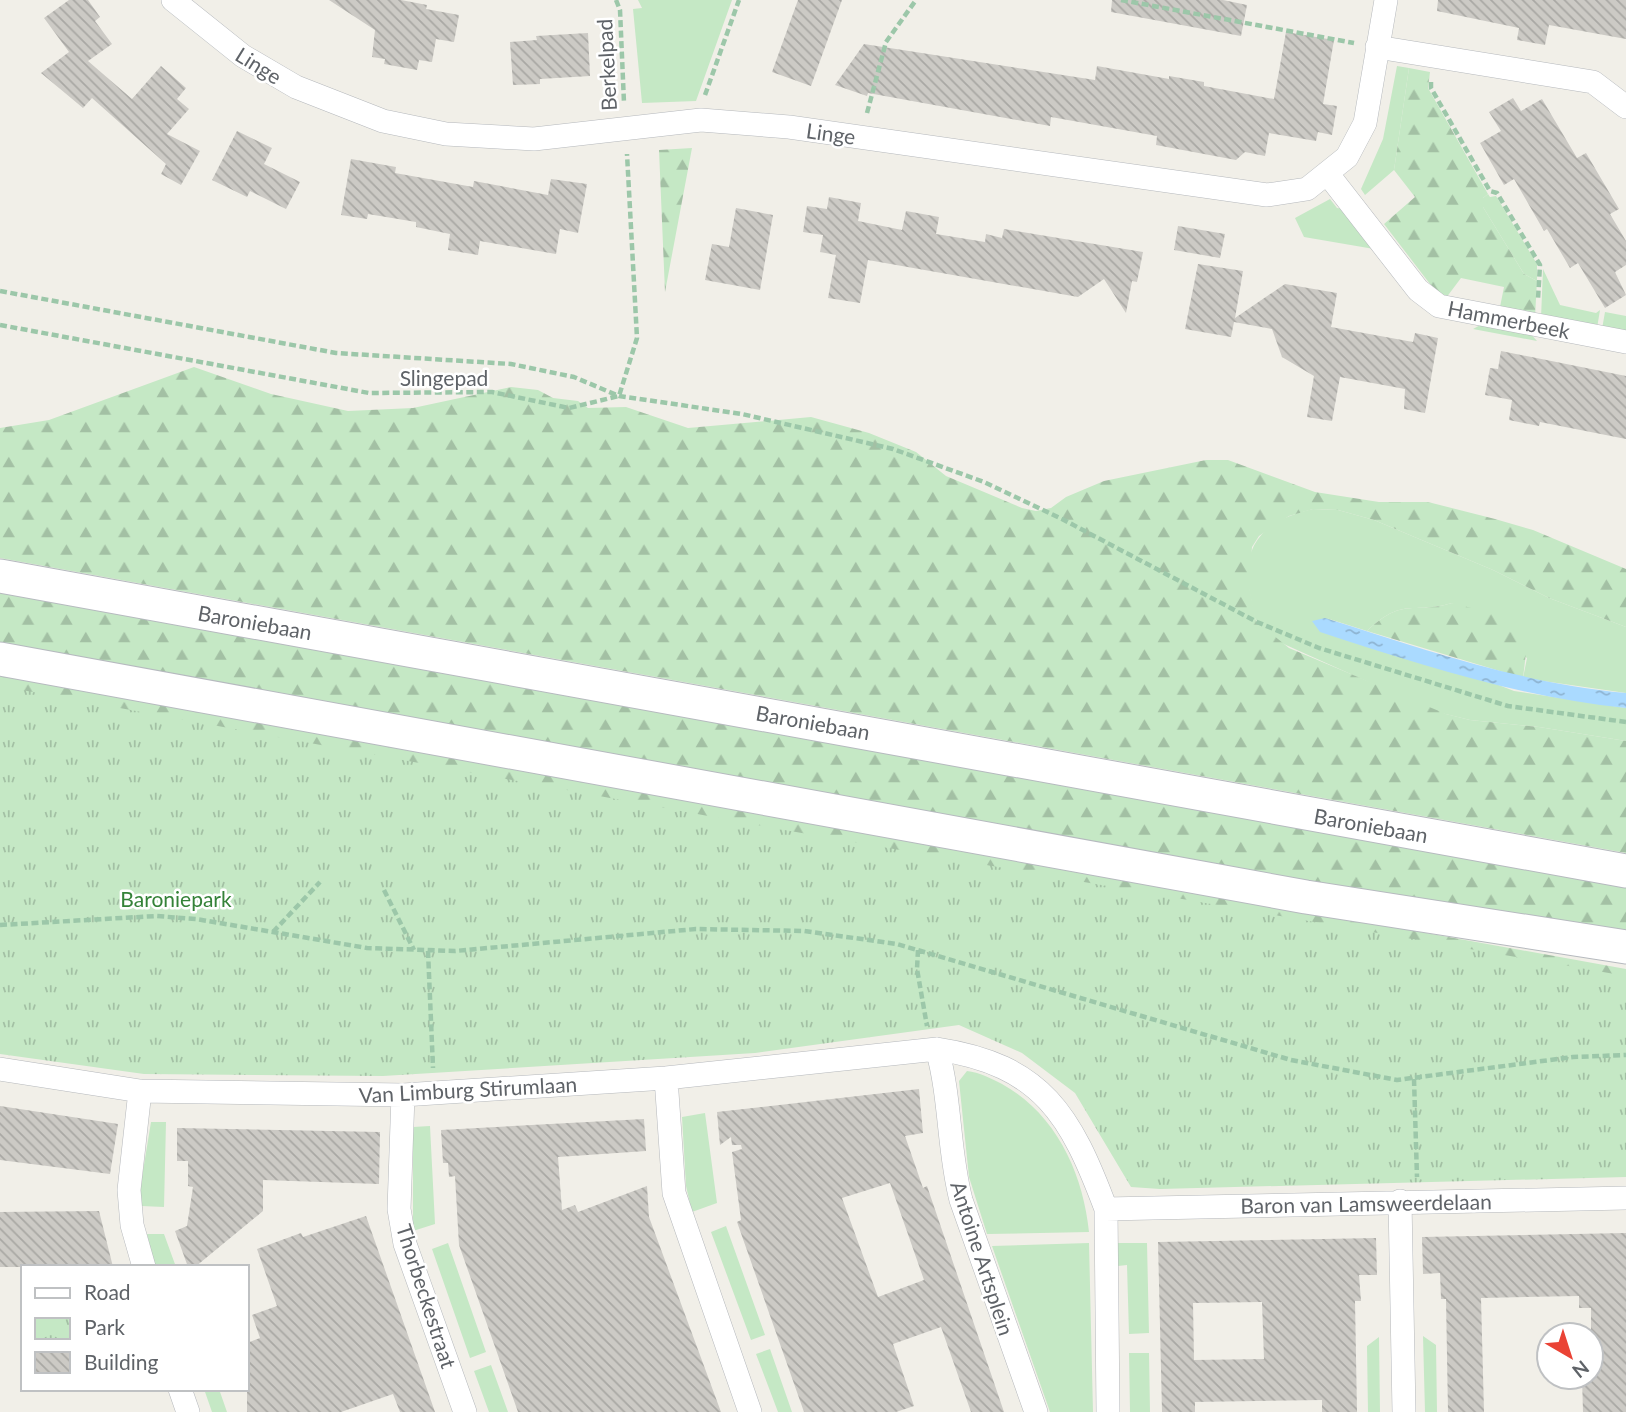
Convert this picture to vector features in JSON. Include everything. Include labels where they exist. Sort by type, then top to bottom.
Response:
[{"type":"main road","name":"Baroniebaan","points":[[0,576],[1626,871]]},
{"type":"main road","points":[[0,659],[1306,897],[1626,947]]},
{"type":"street","name":"Linge","points":[[173,0],[243,56],[296,88],[383,121],[485,139],[534,139],[701,120],[860,137],[1267,195],[1307,189],[1347,157],[1364,123],[1386,0]]},
{"type":"street","points":[[1377,47],[1593,82],[1626,107]]},
{"type":"street","name":"Hammerbeek","points":[[1327,173],[1418,290],[1439,306],[1626,342]]},
{"type":"street","points":[[937,1049],[968,1054],[1002,1066],[1027,1080],[1052,1102],[1071,1128],[1106,1209],[1108,1412]]},
{"type":"street","name":"Van Limburg Stirumlaan","points":[[0,1069],[140,1091],[403,1095],[666,1078],[937,1049]]},
{"type":"street","name":"Antoine Artsplein","points":[[937,1049],[946,1081],[954,1174],[961,1200],[1036,1412]]},
{"type":"street","points":[[666,1078],[674,1193],[750,1412]]},
{"type":"street","points":[[140,1091],[129,1190],[132,1225],[143,1265]]},
{"type":"street","name":"Thorbeckestraat","points":[[403,1095],[399,1209],[405,1244],[465,1412]]},
{"type":"street","name":"Baron van Lamsweerdelaan","points":[[1106,1209],[1626,1198]]},
{"type":"street","points":[[1404,1412],[1409,1202]]},
{"type":"street","points":[[181,1391],[188,1412]]},
{"type":"path","name":"Berkelpad","points":[[616,0],[621,19],[625,128]]},
{"type":"path","points":[[701,120],[703,102],[738,0]]},
{"type":"path","points":[[860,137],[886,42],[916,0]]},
{"type":"path","points":[[1121,0],[1377,47]]},
{"type":"path","points":[[1434,57],[1431,89],[1490,191],[1497,194],[1540,265],[1536,325]]},
{"type":"path","points":[[619,396],[637,338],[625,128]]},
{"type":"path","points":[[0,291],[336,353],[511,364],[574,377],[619,396],[743,414],[893,449],[984,482],[1062,519],[1256,622],[1319,648],[1508,706],[1626,722]]},
{"type":"path","name":"Slingepad","points":[[0,325],[369,393],[492,392],[569,408],[619,396]]},
{"type":"path","points":[[274,932],[320,882]]},
{"type":"path","points":[[384,890],[414,950]]},
{"type":"path","points":[[0,925],[156,916],[197,919],[367,948],[428,951],[546,945],[696,929],[746,928],[838,933],[918,950],[1291,1060],[1384,1078],[1414,1079],[1573,1057],[1626,1055]]},
{"type":"path","points":[[918,950],[917,969],[927,1029],[937,1049]]},
{"type":"path","points":[[428,951],[433,1093]]},
{"type":"path","points":[[1409,1202],[1414,1079]]},
{"type":"green space","points":[[638,0],[732,0],[696,101],[642,103],[633,9],[642,8]]},
{"type":"green space","points":[[1397,66],[1409,68],[1394,170],[1365,195],[1361,189],[1383,139]]},
{"type":"green space","points":[[1409,68],[1430,72],[1428,88],[1488,194],[1483,198],[1483,207],[1524,274],[1537,281],[1535,317],[1500,307],[1504,287],[1461,278],[1446,298],[1430,284],[1384,224],[1415,197],[1394,170]]},
{"type":"green space","points":[[692,148],[665,292],[659,150]]},
{"type":"green space","points":[[1488,194],[1490,197],[1496,196],[1537,264],[1537,281],[1524,274],[1483,207],[1483,198]]},
{"type":"green space","points":[[1330,199],[1337,208],[1344,209],[1374,249],[1304,237],[1295,218]]},
{"type":"green space","points":[[1543,269],[1560,305],[1596,313],[1600,310],[1597,328],[1541,318]]},
{"type":"green space","points":[[1605,312],[1626,316],[1626,334],[1602,329]]},
{"type":"green space","points":[[1484,323],[1529,332],[1537,341],[1473,329]]},
{"type":"green space","points":[[194,367],[271,394],[348,411],[413,408],[511,387],[538,390],[553,398],[578,401],[588,408],[626,407],[688,428],[811,417],[869,433],[916,452],[946,476],[1022,508],[1036,511],[1051,508],[1066,497],[1104,481],[1206,460],[1228,460],[1315,492],[1379,502],[1428,502],[1533,530],[1626,569],[1626,627],[1549,598],[1493,570],[1374,520],[1338,510],[1313,509],[1289,516],[1259,536],[1252,547],[1249,586],[1256,621],[1289,648],[1446,714],[1470,720],[1539,727],[1626,741],[1626,853],[0,558],[0,428],[49,420]]},
{"type":"green space","points":[[1313,509],[1338,510],[1374,520],[1493,570],[1549,598],[1626,627],[1626,693],[1523,678],[1527,658],[1452,603],[1399,610],[1367,631],[1326,618],[1514,691],[1626,708],[1626,741],[1539,727],[1470,720],[1433,711],[1277,641],[1256,619],[1250,594],[1249,561],[1260,536],[1270,527],[1282,519]]},
{"type":"green space","points":[[0,592],[1626,888],[1626,930],[1215,866],[0,644]]},
{"type":"green space","points":[[1452,603],[1510,618],[1526,653],[1523,678],[1367,631],[1399,610]]},
{"type":"green space","points":[[0,676],[1626,969],[1626,1009],[0,725]]},
{"type":"green space","name":"Baroniepark","points":[[0,686],[773,828],[1626,976],[1626,1177],[1160,1189],[1131,1187],[1075,1093],[1022,1053],[959,1025],[755,1053],[383,1076],[144,1074],[0,1054]]},
{"type":"green space","points":[[967,1071],[1002,1084],[1038,1111],[1052,1128],[1073,1167],[1086,1210],[1089,1232],[987,1234],[969,1177],[959,1081]]},
{"type":"green space","points":[[705,1113],[717,1203],[692,1212],[686,1186],[682,1117]]},
{"type":"green space","points":[[151,1122],[166,1122],[164,1207],[141,1206],[141,1183]]},
{"type":"green space","points":[[430,1126],[435,1224],[413,1231],[413,1127]]},
{"type":"green space","points":[[726,1226],[765,1335],[751,1340],[711,1232]]},
{"type":"green space","points":[[147,1234],[164,1234],[175,1265],[155,1265]]},
{"type":"green space","points":[[448,1243],[486,1352],[470,1358],[432,1249]]},
{"type":"green space","points":[[1089,1243],[1093,1412],[1050,1412],[992,1246]]},
{"type":"green space","points":[[1115,1243],[1147,1243],[1149,1333],[1129,1334],[1127,1265],[1118,1266]]},
{"type":"green space","points":[[1423,1336],[1436,1345],[1437,1412],[1425,1412]]},
{"type":"green space","points":[[1379,1337],[1380,1412],[1368,1412],[1367,1346]]},
{"type":"green space","points":[[770,1349],[792,1412],[778,1412],[756,1354]]},
{"type":"green space","points":[[1129,1353],[1149,1353],[1150,1412],[1130,1412]]},
{"type":"green space","points":[[491,1365],[508,1412],[489,1412],[474,1371]]},
{"type":"green space","points":[[205,1391],[220,1391],[227,1412],[212,1412]]},
{"type":"water","points":[[1325,618],[1473,664],[1547,681],[1626,693],[1626,708],[1547,696],[1433,668],[1320,632],[1312,621]]},
{"type":"building","points":[[69,0],[88,0],[100,17],[95,21],[112,44],[88,61],[132,99],[161,66],[186,88],[177,99],[189,109],[167,134],[200,151],[181,185],[161,174],[166,164],[92,98],[83,108],[41,73],[69,52],[44,18]]},
{"type":"building","points":[[329,0],[401,0],[427,5],[426,9],[459,15],[454,42],[436,39],[432,62],[419,60],[417,70],[384,64],[385,59],[372,57],[375,30]]},
{"type":"building","points":[[798,0],[842,0],[811,86],[772,72]]},
{"type":"building","points":[[1112,0],[1223,0],[1247,5],[1241,36],[1111,12]]},
{"type":"building","points":[[1438,0],[1626,0],[1626,39],[1549,25],[1545,45],[1517,40],[1519,28],[1437,11]]},
{"type":"building","points":[[1286,32],[1334,40],[1323,104],[1337,106],[1332,135],[1318,132],[1316,141],[1269,133],[1265,156],[1245,152],[1236,160],[1156,145],[1157,136],[1051,117],[1050,126],[868,93],[867,96],[835,85],[864,44],[1095,80],[1097,66],[1169,79],[1169,76],[1204,82],[1204,86],[1274,99]]},
{"type":"building","points":[[588,33],[590,76],[540,79],[540,84],[513,85],[510,42],[537,40],[536,36]]},
{"type":"building","points":[[1513,98],[1521,111],[1542,99],[1577,158],[1586,153],[1619,209],[1610,214],[1626,241],[1626,265],[1615,272],[1626,295],[1605,308],[1578,263],[1570,268],[1547,229],[1544,231],[1514,179],[1504,185],[1480,143],[1501,131],[1489,112]]},
{"type":"building","points":[[237,131],[272,148],[264,164],[300,182],[286,209],[250,191],[247,197],[212,180]]},
{"type":"building","points":[[351,159],[396,167],[395,173],[473,187],[474,181],[548,195],[551,179],[587,184],[578,233],[560,229],[556,254],[480,241],[478,255],[448,250],[450,234],[416,227],[416,222],[368,214],[367,219],[341,215]]},
{"type":"building","points":[[829,197],[861,203],[858,221],[902,230],[906,211],[939,217],[936,234],[985,242],[986,234],[1002,238],[1004,229],[1143,252],[1137,282],[1132,281],[1126,313],[1104,279],[1078,297],[868,260],[860,303],[828,298],[836,255],[820,252],[823,235],[803,232],[807,206],[827,209]]},
{"type":"building","points":[[736,208],[773,215],[760,290],[705,280],[712,244],[729,247]]},
{"type":"building","points":[[1178,226],[1225,234],[1220,258],[1174,250]]},
{"type":"building","points":[[1198,264],[1243,271],[1235,318],[1285,284],[1337,293],[1331,327],[1413,342],[1415,333],[1438,338],[1425,413],[1404,409],[1405,389],[1340,377],[1332,421],[1307,417],[1314,376],[1282,357],[1272,329],[1234,322],[1231,337],[1185,329]]},
{"type":"building","points":[[1501,351],[1626,376],[1626,439],[1540,422],[1539,426],[1509,420],[1512,400],[1485,395],[1490,368],[1498,369]]},
{"type":"building","points":[[919,1089],[923,1133],[905,1136],[923,1188],[927,1186],[1004,1412],[971,1412],[941,1327],[893,1344],[914,1406],[896,1412],[804,1412],[737,1222],[741,1220],[732,1152],[742,1149],[741,1145],[732,1145],[731,1137],[720,1145],[717,1112]],"holes":[[[890,1183],[924,1280],[878,1297],[842,1198]]]},
{"type":"building","points":[[0,1106],[118,1124],[110,1174],[0,1160]]},
{"type":"building","points":[[644,1119],[646,1151],[558,1157],[562,1210],[575,1205],[578,1212],[647,1186],[649,1217],[721,1412],[518,1412],[459,1245],[455,1176],[449,1177],[448,1163],[443,1163],[441,1130]]},
{"type":"building","points":[[177,1128],[380,1132],[379,1184],[263,1180],[263,1211],[197,1265],[187,1265],[175,1231],[187,1226],[193,1187],[188,1186],[188,1161],[177,1161]]},
{"type":"building","points":[[99,1211],[112,1265],[0,1267],[0,1212]]},
{"type":"building","points":[[366,1216],[435,1412],[400,1412],[393,1394],[341,1412],[247,1412],[248,1343],[260,1338],[252,1315],[277,1306],[257,1249],[301,1233],[303,1237]]},
{"type":"building","points":[[1626,1233],[1626,1412],[1583,1412],[1582,1391],[1605,1391],[1605,1321],[1591,1321],[1591,1308],[1579,1308],[1579,1296],[1481,1298],[1484,1412],[1448,1412],[1446,1299],[1441,1299],[1440,1273],[1423,1274],[1422,1237]]},
{"type":"building","points":[[1376,1238],[1377,1275],[1359,1275],[1361,1301],[1355,1301],[1357,1412],[1322,1412],[1322,1400],[1195,1402],[1195,1412],[1162,1412],[1158,1242]],"holes":[[[1262,1302],[1264,1359],[1194,1360],[1193,1303]]]}]
